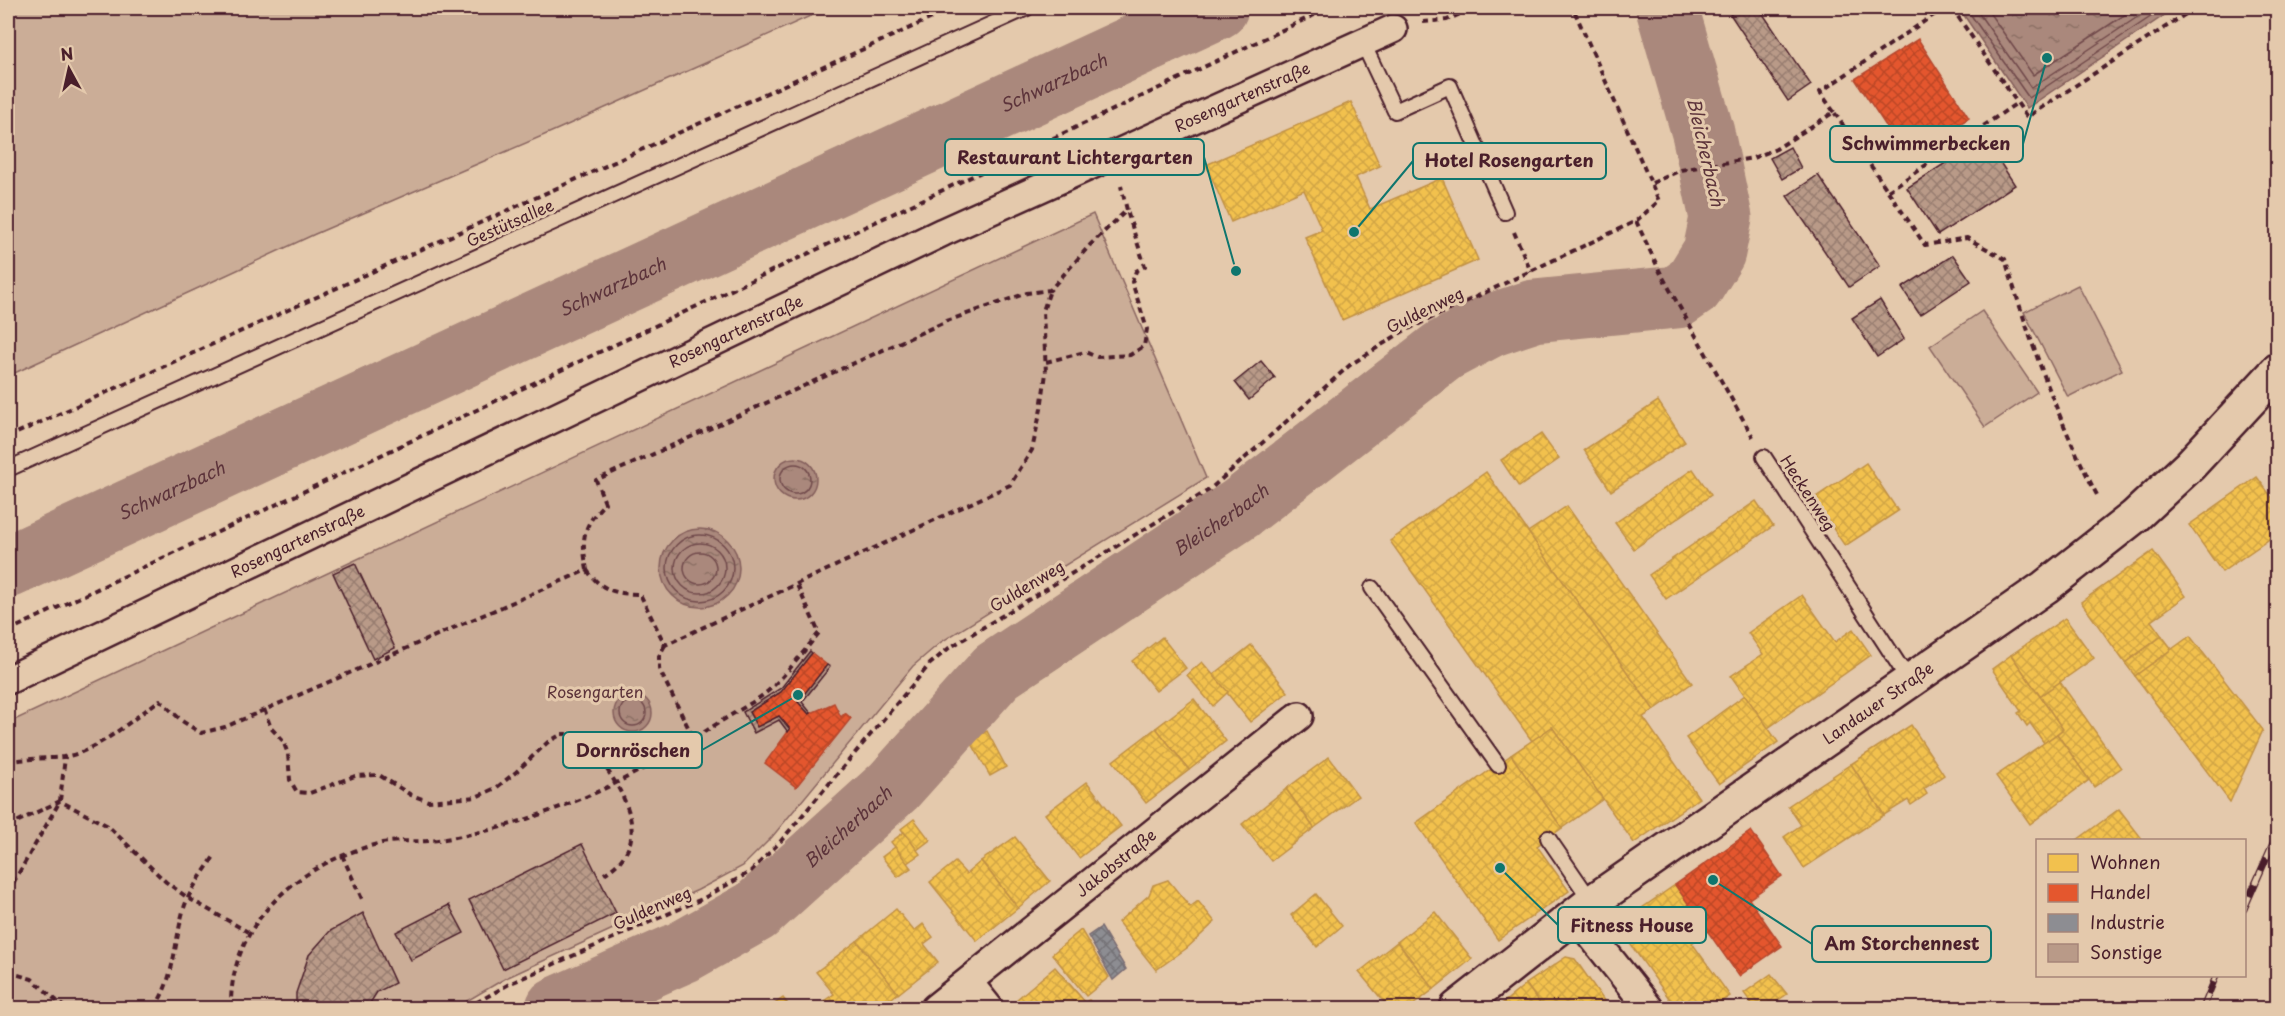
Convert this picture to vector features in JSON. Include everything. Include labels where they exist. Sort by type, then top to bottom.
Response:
[{"type":"main road","name":"Landauer Straße","points":[[1457,1008],[1583,909],[2045,587],[2134,517],[2190,465],[2277,370]]},
{"type":"street","name":"Rosengartenstraße","points":[[8,680],[932,237],[1362,41],[1393,29]]},
{"type":"street","name":"Jakobstraße","points":[[935,1008],[1299,716]]},
{"type":"street","points":[[1583,909],[1649,1008]]},
{"type":"street","points":[[969,983],[989,1008]]},
{"type":"lane","name":"Gestütsallee","points":[[8,469],[1027,8]]},
{"type":"lane","points":[[1362,41],[1395,111],[1450,86],[1505,212]]},
{"type":"lane","name":"Heckenweg","points":[[1764,457],[1910,682]]},
{"type":"lane","points":[[1372,588],[1498,765]]},
{"type":"lane","points":[[1548,838],[1583,909]]},
{"type":"path","points":[[8,437],[954,8]]},
{"type":"path","points":[[8,631],[1329,8]]},
{"type":"path","points":[[1393,29],[1447,20],[1473,8]]},
{"type":"path","points":[[1573,8],[1652,183],[1681,170],[1753,158],[1776,149],[1834,112]]},
{"type":"path","points":[[1944,8],[1820,92],[1925,245],[1967,238],[2005,259],[2036,358],[2070,444],[2097,495]]},
{"type":"path","points":[[1952,8],[2027,117],[2195,8]]},
{"type":"path","points":[[1888,191],[2017,103]]},
{"type":"path","points":[[1046,362],[1079,353],[1097,357],[1130,355],[1144,346],[1147,329],[1132,282],[1136,271],[1145,266],[1126,210],[1115,154]]},
{"type":"path","name":"Guldenweg","points":[[467,1008],[511,983],[702,899],[750,872],[780,842],[930,664],[950,648],[1209,490],[1350,365],[1402,332],[1636,221],[1659,201],[1652,183]]},
{"type":"path","points":[[694,739],[659,669],[659,656],[665,645],[1010,485],[1032,450],[1041,409],[1046,362],[1043,310],[1050,290],[1090,245],[1126,210]]},
{"type":"path","points":[[1505,212],[1531,272]]},
{"type":"path","name":"Heckenweg","points":[[1636,221],[1661,274],[1764,457]]},
{"type":"path","points":[[665,645],[640,594],[618,594],[596,584],[587,570],[582,544],[589,520],[605,504],[596,480],[947,321],[1027,293],[1050,290]]},
{"type":"path","points":[[8,762],[29,758],[65,757],[96,744],[160,700],[182,722],[201,733],[225,727],[587,570]]},
{"type":"path","points":[[231,1008],[234,975],[248,932],[268,905],[288,886],[342,855],[385,842],[430,841],[484,831],[563,806],[617,782],[694,739],[768,691],[819,633],[797,585]]},
{"type":"path","points":[[264,709],[271,728],[283,741],[288,754],[290,780],[297,792],[310,793],[355,776],[379,775],[411,795],[428,801],[477,797],[496,788],[534,758],[548,742],[562,734],[580,734],[617,782],[633,829],[631,847],[615,867],[604,874]]},
{"type":"path","points":[[8,892],[60,801],[65,757]]},
{"type":"path","points":[[8,826],[60,801]]},
{"type":"path","points":[[60,801],[108,826],[166,882],[188,898],[248,932]]},
{"type":"path","points":[[154,1008],[165,993],[188,898],[214,855]]},
{"type":"path","points":[[342,855],[362,899]]},
{"type":"path","points":[[8,972],[32,979],[65,1008]]},
{"type":"path","points":[[474,1003],[477,1008]]},
{"type":"green space","points":[[8,8],[828,8],[556,130],[315,234],[8,376]]},
{"type":"green space","name":"Rosengarten","points":[[1093,214],[1206,478],[941,642],[913,666],[772,837],[743,866],[698,890],[506,978],[455,1008],[8,1008],[8,723]]},
{"type":"green space","points":[[2078,285],[2122,370],[2068,397],[2024,312]]},
{"type":"green space","points":[[1982,311],[2037,392],[1985,427],[1930,346]]},
{"type":"water","points":[[1959,8],[2175,8],[2027,108]]},
{"type":"water","points":[[795,458],[803,459],[810,464],[815,471],[815,487],[810,494],[803,499],[795,500],[787,499],[780,494],[775,487],[774,479],[775,471],[780,464],[787,459]]},
{"type":"water","points":[[700,529],[715,532],[732,546],[739,568],[736,583],[722,600],[700,607],[685,604],[668,590],[661,568],[664,553],[678,536]]},
{"type":"water","points":[[633,694],[646,700],[652,713],[646,726],[633,732],[620,726],[614,713],[620,700]]},
{"type":"building: Wohnen","points":[[1351,102],[1380,166],[1356,177],[1370,209],[1442,178],[1478,260],[1342,320],[1305,237],[1322,230],[1304,190],[1231,222],[1206,165]]},
{"type":"building: Wohnen","points":[[1658,401],[1685,442],[1611,491],[1584,450]]},
{"type":"building: Wohnen","points":[[1541,434],[1559,459],[1519,487],[1501,460]]},
{"type":"building: Wohnen","points":[[1866,463],[1898,511],[1845,546],[1813,499]]},
{"type":"building: Wohnen","points":[[1693,469],[1711,495],[1634,549],[1615,523]]},
{"type":"building: Wohnen","points":[[1486,472],[1654,710],[1643,717],[1699,798],[1634,843],[1552,727],[1532,741],[1390,541]]},
{"type":"building: Wohnen","points":[[2257,477],[2278,506],[2278,533],[2222,572],[2189,525]]},
{"type":"building: Wohnen","points":[[1756,501],[1773,526],[1666,599],[1649,575]]},
{"type":"building: Wohnen","points":[[1567,506],[1692,683],[1654,710],[1528,532]]},
{"type":"building: Wohnen","points":[[2153,551],[2186,596],[2151,621],[2162,636],[2125,663],[2081,602]]},
{"type":"building: Wohnen","points":[[1802,595],[1835,642],[1853,629],[1871,655],[1768,728],[1731,676],[1763,654],[1748,633]]},
{"type":"building: Wohnen","points":[[2065,618],[2094,658],[2040,696],[2011,655]]},
{"type":"building: Wohnen","points":[[2162,636],[2172,649],[2135,676],[2125,663]]},
{"type":"building: Wohnen","points":[[2190,636],[2263,730],[2230,802],[2135,676]]},
{"type":"building: Wohnen","points":[[1162,637],[1186,668],[1156,691],[1132,661]]},
{"type":"building: Wohnen","points":[[1251,645],[1288,692],[1250,722],[1213,675]]},
{"type":"building: Wohnen","points":[[2011,655],[2063,729],[2044,743],[2030,723],[2027,726],[2018,713],[2021,711],[1992,669]]},
{"type":"building: Wohnen","points":[[1202,662],[1228,692],[1213,706],[1187,675]]},
{"type":"building: Wohnen","points":[[2060,682],[2121,768],[2094,787],[2057,734],[2063,729],[2040,696]]},
{"type":"building: Wohnen","points":[[1745,695],[1778,742],[1719,784],[1686,738]]},
{"type":"building: Wohnen","points":[[1194,699],[1226,741],[1189,770],[1156,728]]},
{"type":"building: Wohnen","points":[[1911,725],[1944,775],[1924,789],[1927,794],[1911,805],[1908,800],[1884,815],[1851,764]]},
{"type":"building: Wohnen","points":[[1552,727],[1603,799],[1562,828],[1511,755]]},
{"type":"building: Wohnen","points":[[1156,728],[1189,770],[1146,803],[1113,761]]},
{"type":"building: Wohnen","points":[[987,731],[1006,767],[990,776],[970,740]]},
{"type":"building: Wohnen","points":[[2057,734],[2089,780],[2030,824],[1996,776]]},
{"type":"building: Wohnen","points":[[1511,755],[1562,828],[1537,846],[1569,891],[1498,940],[1416,823]]},
{"type":"building: Wohnen","points":[[1329,757],[1358,796],[1314,828],[1286,789]]},
{"type":"building: Wohnen","points":[[1851,764],[1884,815],[1804,868],[1784,837],[1801,825],[1788,806]]},
{"type":"building: Wohnen","points":[[1087,782],[1121,826],[1079,858],[1045,814]]},
{"type":"building: Wohnen","points":[[1286,789],[1314,828],[1271,861],[1242,824]]},
{"type":"building: Wohnen","points":[[2119,809],[2142,839],[2078,839]]},
{"type":"building: Wohnen","points":[[914,819],[930,840],[917,850],[901,829]]},
{"type":"building: Wohnen","points":[[904,832],[920,854],[907,863],[891,842]]},
{"type":"building: Wohnen","points":[[1015,837],[1050,881],[1018,908],[981,861]]},
{"type":"building: Wohnen","points":[[895,847],[911,868],[898,877],[882,857]]},
{"type":"building: Wohnen","points":[[981,861],[1018,908],[977,941],[930,882],[955,862],[966,874]]},
{"type":"building: Wohnen","points":[[1168,880],[1190,907],[1198,901],[1215,922],[1187,948],[1156,970],[1118,922],[1149,895],[1153,885]]},
{"type":"building: Wohnen","points":[[1675,885],[1708,931],[1692,943],[1730,996],[1711,1008],[1676,1008],[1621,931],[1622,922]]},
{"type":"building: Wohnen","points":[[1316,894],[1342,926],[1317,947],[1291,915]]},
{"type":"building: Wohnen","points":[[896,909],[914,931],[923,924],[933,937],[924,944],[938,962],[898,994],[857,941]]},
{"type":"building: Wohnen","points":[[1435,912],[1472,959],[1434,989],[1397,942]]},
{"type":"building: Wohnen","points":[[1081,930],[1109,977],[1086,996],[1052,954]]},
{"type":"building: Wohnen","points":[[857,941],[898,993],[880,1008],[830,1008],[824,1001],[834,994],[816,972]]},
{"type":"building: Wohnen","points":[[1397,942],[1434,989],[1409,1008],[1389,1008],[1359,972]]},
{"type":"building: Wohnen","points":[[1566,957],[1575,959],[1607,1005],[1601,1008],[1543,1008],[1526,984]]},
{"type":"building: Wohnen","points":[[1055,967],[1085,1002],[1078,1008],[1025,1008],[1017,999]]},
{"type":"building: Wohnen","points":[[1771,974],[1787,994],[1767,1008],[1755,1008],[1744,993]]},
{"type":"building: Wohnen","points":[[1526,984],[1543,1008],[1497,1008]]},
{"type":"building: Wohnen","points":[[783,998],[791,1008],[769,1008]]},
{"type":"building: Wohnen","points":[[1089,1000],[1095,1008],[1078,1008],[1085,1002]]},
{"type":"building: Wohnen","points":[[1720,1002],[1724,1008],[1711,1008]]},
{"type":"building: Handel","points":[[1918,39],[1969,118],[1907,158],[1855,79]]},
{"type":"building: Handel","points":[[812,653],[827,665],[798,702],[809,714],[834,703],[841,717],[845,713],[851,718],[796,787],[765,763],[790,729],[779,716],[757,727],[749,712],[781,692]]},
{"type":"building: Handel","points":[[1751,831],[1782,876],[1749,899],[1782,946],[1739,976],[1675,885]]},
{"type":"building: Industrie","points":[[1101,927],[1126,969],[1113,980],[1088,936]]},
{"type":"building: Sonstige","points":[[1741,8],[1759,8],[1811,85],[1788,101],[1730,14]]},
{"type":"building: Sonstige","points":[[1984,138],[2015,185],[1938,235],[1907,188]]},
{"type":"building: Sonstige","points":[[1790,147],[1801,168],[1782,179],[1770,158]]},
{"type":"building: Sonstige","points":[[1818,175],[1880,266],[1849,287],[1787,196]]},
{"type":"building: Sonstige","points":[[1953,255],[1971,281],[1920,315],[1902,288]]},
{"type":"building: Sonstige","points":[[1880,300],[1904,339],[1877,357],[1852,318]]},
{"type":"building: Sonstige","points":[[1261,361],[1275,378],[1249,400],[1235,382]]},
{"type":"building: Sonstige","points":[[355,563],[395,648],[373,659],[333,573]]},
{"type":"building: Sonstige","points":[[810,651],[812,653],[781,692],[749,712],[757,727],[779,716],[790,729],[788,732],[779,720],[754,733],[743,712],[781,688]]},
{"type":"building: Sonstige","points":[[827,665],[830,667],[802,702],[811,713],[809,714],[798,702]]},
{"type":"building: Sonstige","points":[[582,844],[616,913],[503,969],[469,900]]},
{"type":"building: Sonstige","points":[[449,905],[464,933],[411,960],[396,932]]},
{"type":"building: Sonstige","points":[[363,913],[395,983],[377,992],[367,1008],[296,1008],[296,993],[309,955],[330,931]]},
{"type":"waterway","name":"Schwarzbach","points":[[8,567],[1217,8]]},
{"type":"waterway","name":"Bleicherbach","points":[[557,1008],[683,952],[756,911],[894,786],[997,671],[1240,509],[1443,351],[1492,325],[1534,311],[1677,297],[1693,286],[1714,252],[1721,218],[1703,133],[1667,8]]},
{"type":"railway","points":[[2246,904],[2278,832]]},
{"type":"railway","points":[[2203,1008],[2216,977]]},
{"type":"place","name":"Schwimmerbecken","points":[[2047,58]]},
{"type":"place","name":"Hotel Rosengarten","points":[[1354,232]]},
{"type":"place","name":"Restaurant Lichtergarten","points":[[1236,271]]},
{"type":"place","name":"Dornröschen","points":[[798,695]]},
{"type":"place","name":"Fitness House","points":[[1500,868]]},
{"type":"place","name":"Am Storchennest","points":[[1713,880]]}]
